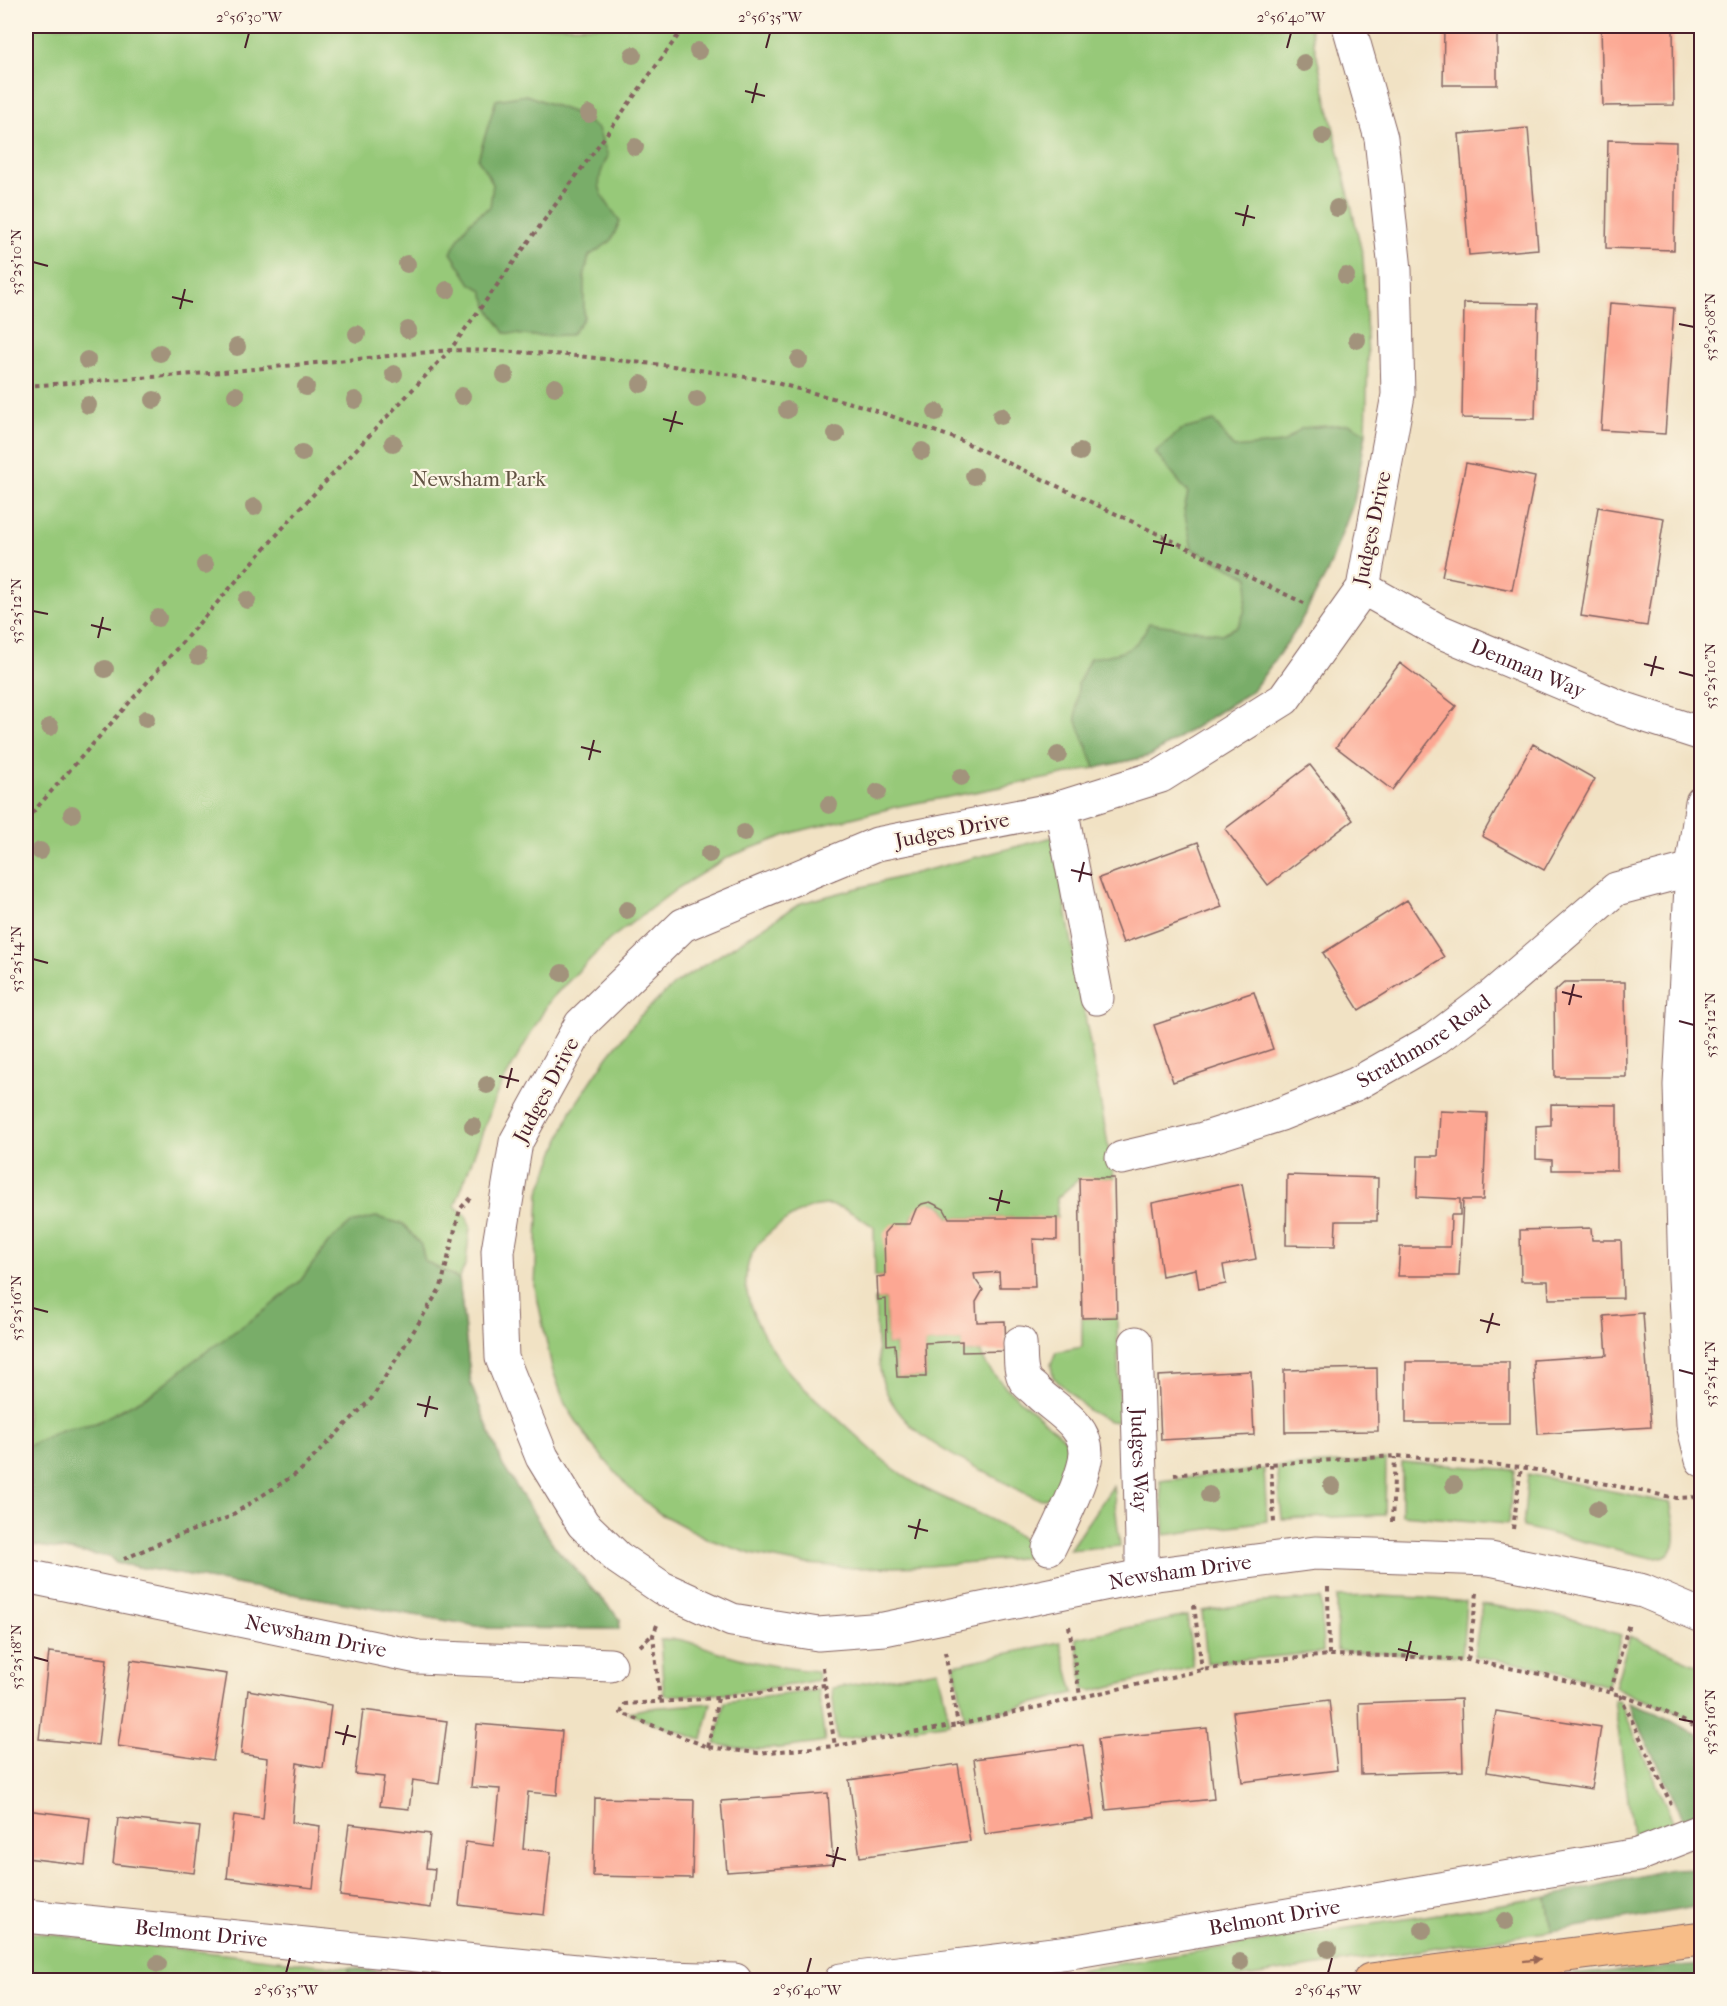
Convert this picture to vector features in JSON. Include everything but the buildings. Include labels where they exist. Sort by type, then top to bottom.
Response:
[{"type":"highway","points":[[1370,1980],[1701,1938]]},
{"type":"street","name":"Judges Drive","points":[[668,1590],[618,1558],[583,1524],[542,1457],[502,1358],[498,1251],[516,1142],[581,1024],[683,925],[877,844],[1061,807],[1161,776],[1284,699],[1363,588],[1398,396],[1395,270],[1381,138],[1349,26]]},
{"type":"street","name":"Denman Way","points":[[1363,588],[1450,635],[1622,708],[1701,734]]},
{"type":"street","points":[[1701,802],[1692,869],[1680,1085],[1685,1278],[1693,1424],[1701,1460]]},
{"type":"street","points":[[1061,807],[1097,998]]},
{"type":"street","name":"Strathmore Road","points":[[1122,1158],[1203,1139],[1281,1114],[1356,1084],[1435,1039],[1492,995],[1616,889],[1692,869]]},
{"type":"street","points":[[1020,1343],[1025,1380],[1080,1431],[1086,1453],[1079,1480],[1049,1548]]},
{"type":"street","name":"Judges Way","points":[[1136,1343],[1142,1576]]},
{"type":"street","name":"Newsham Drive","points":[[668,1590],[732,1620],[818,1634],[884,1629],[1142,1576],[1315,1552],[1495,1560],[1638,1590],[1701,1616]]},
{"type":"street","name":"Newsham Drive","points":[[26,1576],[418,1657],[610,1665]]},
{"type":"street","name":"Belmont Drive","points":[[841,1980],[1077,1951],[1638,1855],[1694,1833]]},
{"type":"street","name":"Belmont Drive","points":[[26,1916],[637,1977],[735,1980]]},
{"type":"path","points":[[26,820],[296,513],[450,351],[685,26]]},
{"type":"path","points":[[26,386],[223,372],[450,351],[567,355],[673,366],[765,380],[862,406],[960,440],[1339,620]]},
{"type":"path","points":[[116,1563],[171,1538],[227,1518],[290,1478],[299,1472],[372,1398],[441,1287],[460,1209],[474,1192]]},
{"type":"path","points":[[1140,1479],[1270,1464],[1395,1457],[1521,1467],[1676,1498],[1701,1496]]},
{"type":"path","points":[[1390,1556],[1395,1457]]},
{"type":"path","points":[[1270,1464],[1276,1558]]},
{"type":"path","points":[[1468,1660],[1521,1467]]},
{"type":"path","points":[[1327,1553],[1329,1655]]},
{"type":"path","points":[[1190,1570],[1202,1670]]},
{"type":"path","points":[[660,1701],[653,1635],[668,1590]]},
{"type":"path","points":[[1611,1692],[1638,1590]]},
{"type":"path","points":[[1063,1592],[1080,1696]]},
{"type":"path","points":[[938,1618],[958,1725]]},
{"type":"path","points":[[818,1634],[835,1746]]},
{"type":"path","points":[[825,1685],[718,1698],[625,1704],[621,1713],[708,1747],[759,1753],[835,1746],[958,1725],[1202,1670],[1329,1655],[1397,1656],[1468,1660],[1545,1675],[1620,1695],[1661,1710],[1701,1730]]},
{"type":"path","points":[[1620,1695],[1694,1833]]},
{"type":"path","points":[[708,1747],[718,1698]]},
{"type":"green space","name":"Newsham Park","points":[[26,26],[1310,26],[1363,257],[1368,358],[1366,433],[1354,501],[1327,573],[1294,633],[1253,690],[1150,756],[900,806],[795,832],[728,857],[678,888],[609,940],[550,1000],[497,1093],[455,1206],[466,1215],[470,1226],[466,1263],[459,1279],[471,1385],[503,1466],[555,1547],[620,1619],[619,1629],[489,1628],[127,1565],[116,1563],[110,1557],[26,1544]]},
{"type":"green space","points":[[526,95],[575,113],[598,129],[608,156],[600,176],[600,191],[620,221],[611,241],[589,256],[584,277],[584,318],[571,335],[533,336],[505,333],[490,311],[482,290],[471,284],[451,253],[466,226],[490,207],[493,184],[478,159],[496,100]]},
{"type":"green space","points":[[1214,421],[1234,448],[1283,443],[1302,428],[1350,424],[1366,433],[1354,501],[1327,573],[1294,633],[1253,690],[1150,756],[1095,768],[1076,719],[1078,684],[1090,658],[1126,650],[1138,641],[1149,623],[1222,634],[1238,626],[1244,613],[1249,577],[1192,549],[1184,510],[1188,493],[1155,452],[1181,430]]},
{"type":"green space","points":[[1053,837],[1114,1178],[1079,1179],[1057,1198],[1057,1218],[949,1218],[940,1205],[928,1203],[917,1210],[913,1216],[885,1276],[875,1277],[874,1227],[839,1207],[825,1205],[805,1210],[773,1230],[757,1246],[747,1269],[746,1282],[751,1307],[765,1338],[784,1366],[810,1394],[897,1471],[920,1486],[1001,1525],[1030,1545],[1040,1556],[928,1566],[854,1568],[796,1563],[751,1554],[708,1539],[659,1513],[628,1487],[592,1445],[565,1404],[552,1368],[535,1287],[539,1193],[571,1111],[608,1056],[640,1016],[676,983],[801,903]]},
{"type":"green space","points":[[376,1217],[403,1224],[421,1245],[425,1261],[459,1279],[471,1385],[503,1466],[555,1547],[620,1619],[619,1629],[489,1628],[127,1565],[116,1563],[110,1557],[26,1544],[26,1447],[61,1430],[96,1423],[153,1393],[193,1361],[268,1308],[301,1280],[328,1243],[351,1223]]},
{"type":"green space","points":[[886,1299],[887,1345],[895,1344],[897,1377],[926,1377],[925,1343],[962,1341],[963,1352],[981,1352],[985,1362],[1004,1385],[1065,1439],[1069,1459],[1064,1479],[1053,1495],[1046,1499],[1032,1497],[954,1456],[921,1435],[895,1408],[883,1382],[877,1347],[875,1300]]},
{"type":"green space","points":[[1117,1317],[1120,1422],[1109,1421],[1089,1411],[1053,1377],[1051,1364],[1056,1352],[1082,1347],[1082,1318]]},
{"type":"green space","points":[[1386,1460],[1385,1515],[1282,1519],[1277,1467]]},
{"type":"green space","points":[[1402,1462],[1515,1470],[1508,1524],[1402,1515]]},
{"type":"green space","points":[[1264,1469],[1267,1521],[1165,1535],[1160,1481]]},
{"type":"green space","points":[[1528,1474],[1670,1503],[1675,1529],[1674,1546],[1670,1553],[1663,1557],[1652,1558],[1523,1527]]},
{"type":"green space","points":[[1113,1486],[1120,1546],[1069,1550]]},
{"type":"green space","points":[[1379,1596],[1466,1602],[1462,1656],[1337,1651],[1337,1597]]},
{"type":"green space","points":[[1321,1599],[1323,1652],[1207,1663],[1202,1611],[1263,1602]]},
{"type":"green space","points":[[1482,1604],[1565,1617],[1621,1635],[1608,1686],[1549,1669],[1474,1656]]},
{"type":"green space","points":[[1187,1616],[1193,1667],[1092,1691],[1084,1689],[1076,1638]]},
{"type":"green space","points":[[1630,1636],[1701,1666],[1701,1725],[1663,1706],[1615,1687]]},
{"type":"green space","points":[[675,1639],[759,1663],[817,1671],[818,1680],[741,1692],[664,1695],[660,1640]]},
{"type":"green space","points":[[1060,1642],[1074,1693],[1000,1712],[965,1718],[954,1665]]},
{"type":"green space","points":[[938,1670],[950,1723],[837,1740],[832,1688]]},
{"type":"green space","points":[[818,1690],[825,1742],[757,1749],[715,1744],[725,1702]]},
{"type":"green space","points":[[1614,1700],[1619,1700],[1676,1828],[1634,1841]]},
{"type":"green space","points":[[711,1703],[702,1740],[642,1719],[629,1712],[648,1708]]},
{"type":"green space","points":[[1628,1703],[1657,1713],[1701,1737],[1701,1814],[1685,1822]]},
{"type":"green space","points":[[1701,1868],[1701,1906],[1552,1931],[1547,1897],[1671,1869]]},
{"type":"green space","points":[[1547,1897],[1552,1931],[1225,1980],[1014,1980]]},
{"type":"green space","points":[[26,1932],[456,1980],[127,1980],[26,1971]]},
{"type":"green space","points":[[1701,1964],[1701,1980],[1510,1980]]},
{"type":"green space","points":[[349,1968],[456,1980],[349,1980]]}]
